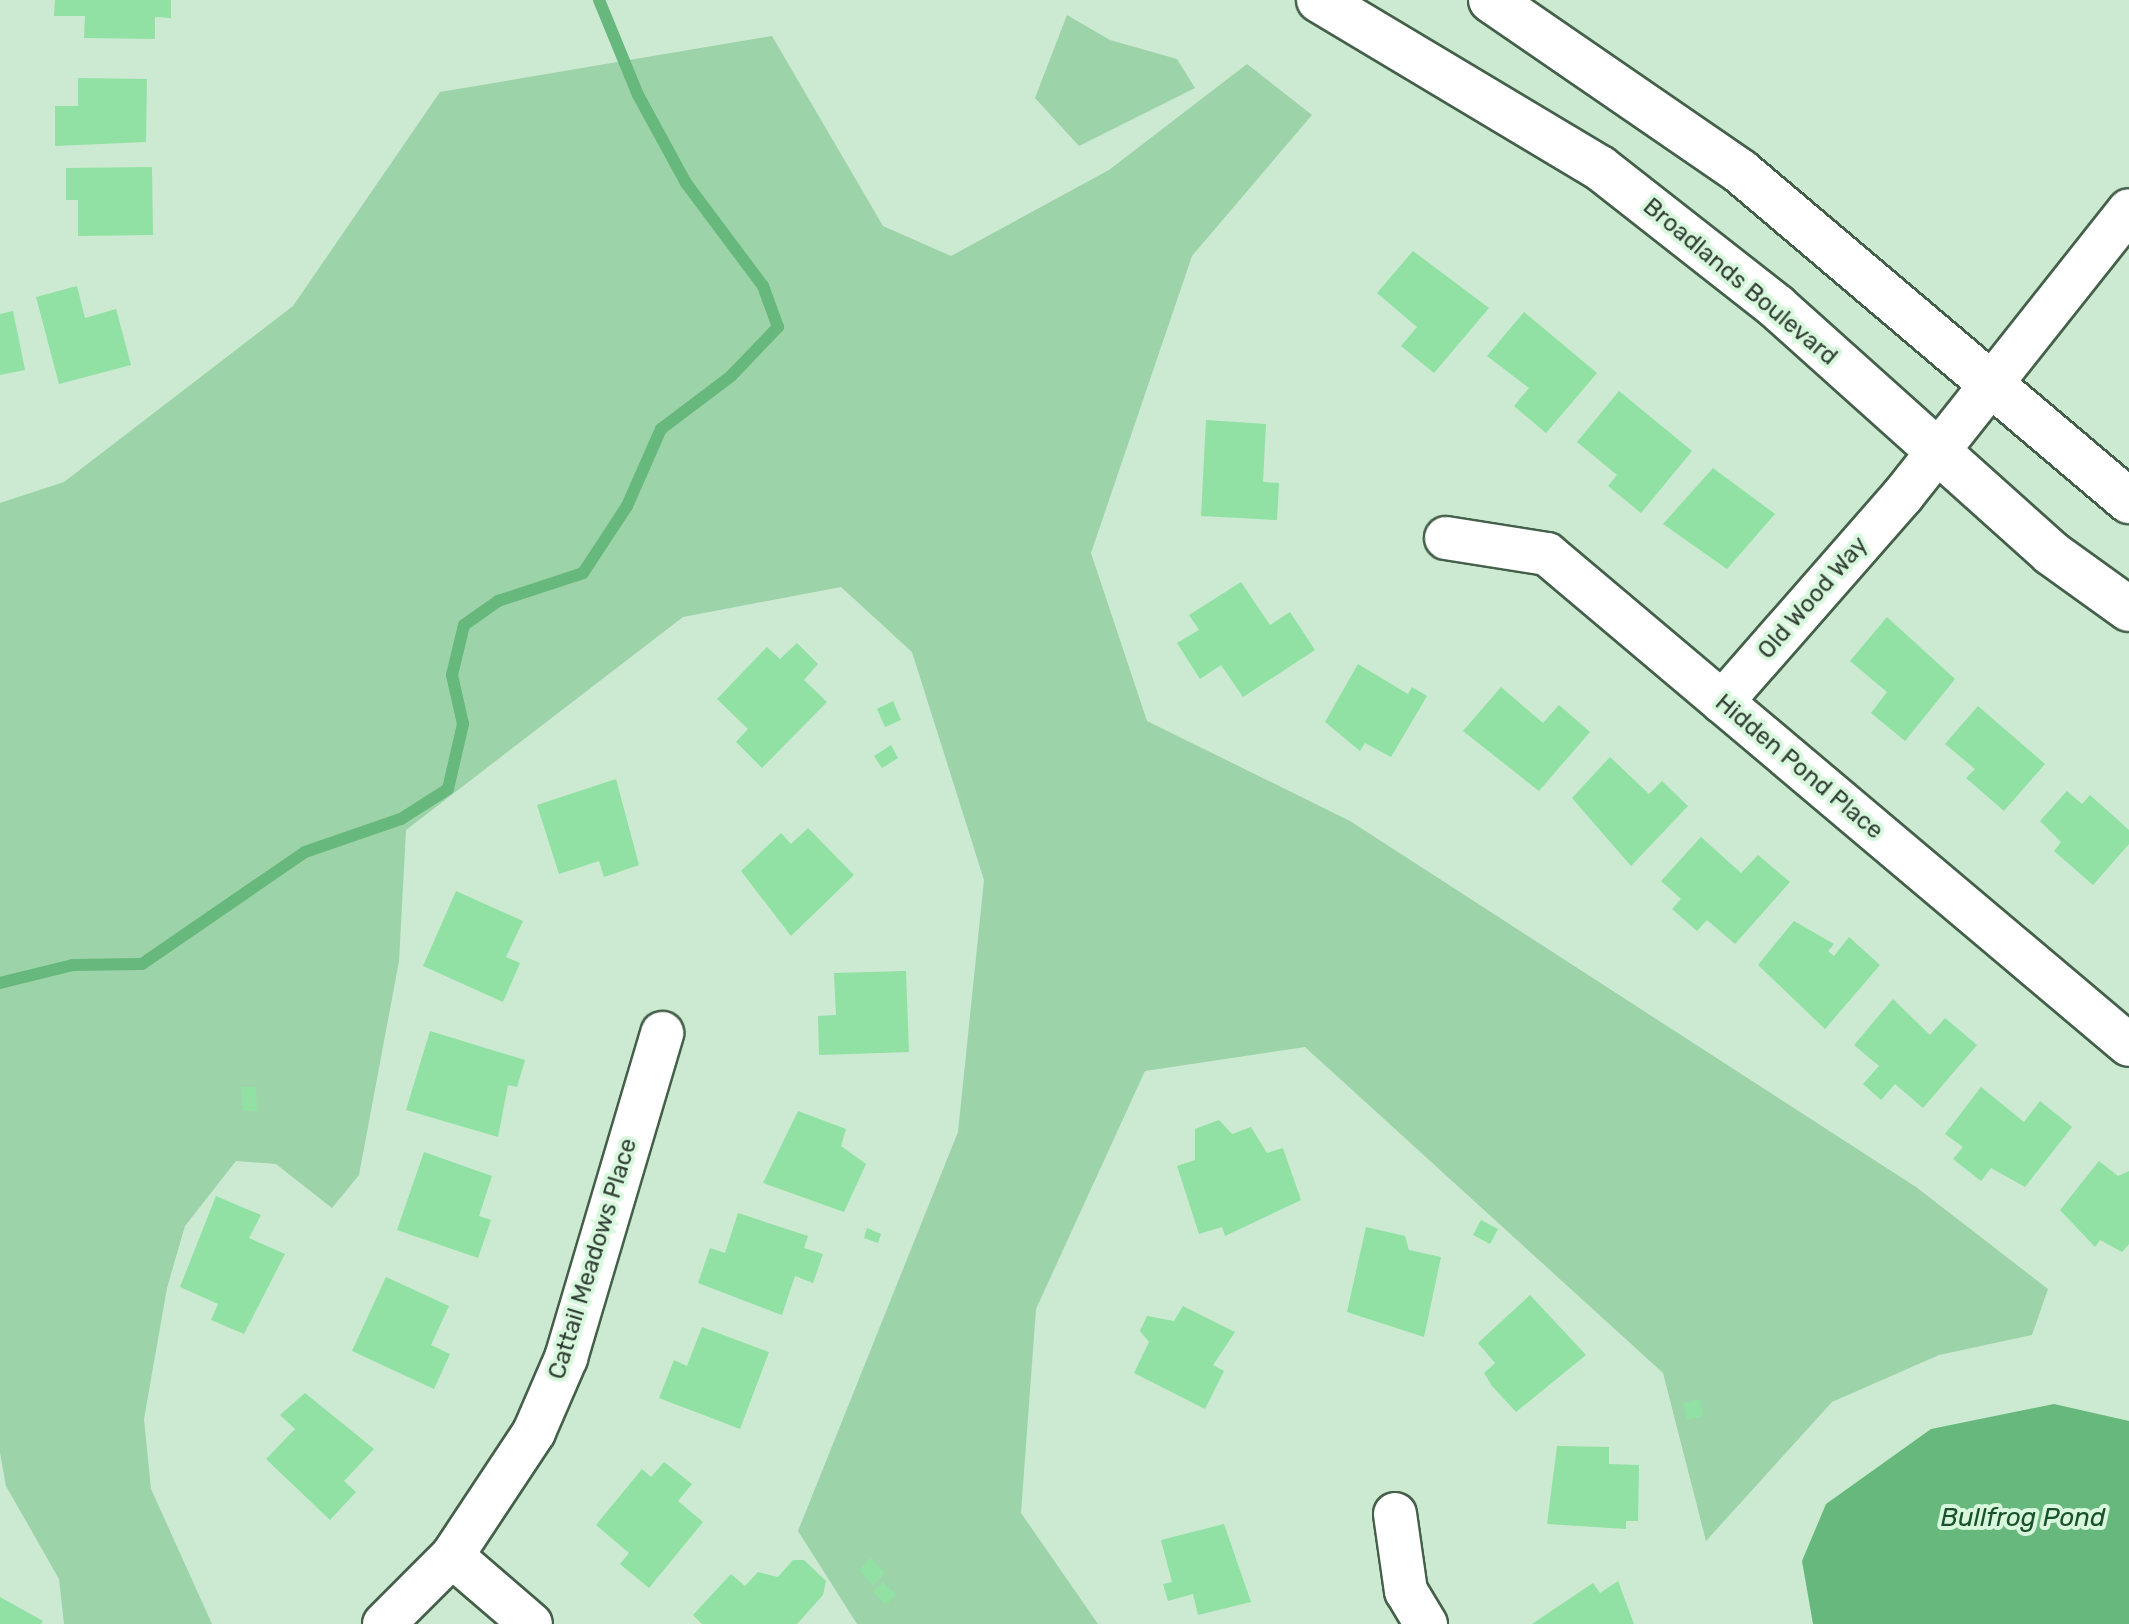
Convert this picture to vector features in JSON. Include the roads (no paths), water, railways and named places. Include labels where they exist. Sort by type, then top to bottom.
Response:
[{"type":"main road","name":"Broadlands Boulevard","points":[[1319,0],[1600,168],[1777,307],[2051,553],[2129,609]]},
{"type":"main road","points":[[1491,0],[1741,172],[2129,501]]},
{"type":"street","name":"Old Wood Way","points":[[1722,702],[1904,494],[2129,210]]},
{"type":"street","name":"Hidden Pond Place","points":[[1446,538],[1547,554],[2129,1045]]},
{"type":"street","name":"Cattail Meadows Place","points":[[384,1624],[452,1556],[534,1432],[566,1358],[662,1033]]},
{"type":"street","points":[[1395,1514],[1406,1591],[1426,1624]]},
{"type":"street","points":[[452,1556],[531,1624]]},
{"type":"water","name":"Bullfrog Pond","points":[[2054,1404],[2129,1421],[2129,1624],[1813,1624],[1802,1561],[1826,1504],[1931,1429]]},
{"type":"waterway","points":[[0,983],[73,965],[142,964],[305,852],[401,819],[448,789],[463,724],[452,675],[464,625],[498,601],[583,573],[627,506],[661,429],[731,376],[778,327],[763,286],[686,183],[638,95],[599,0]]}]
